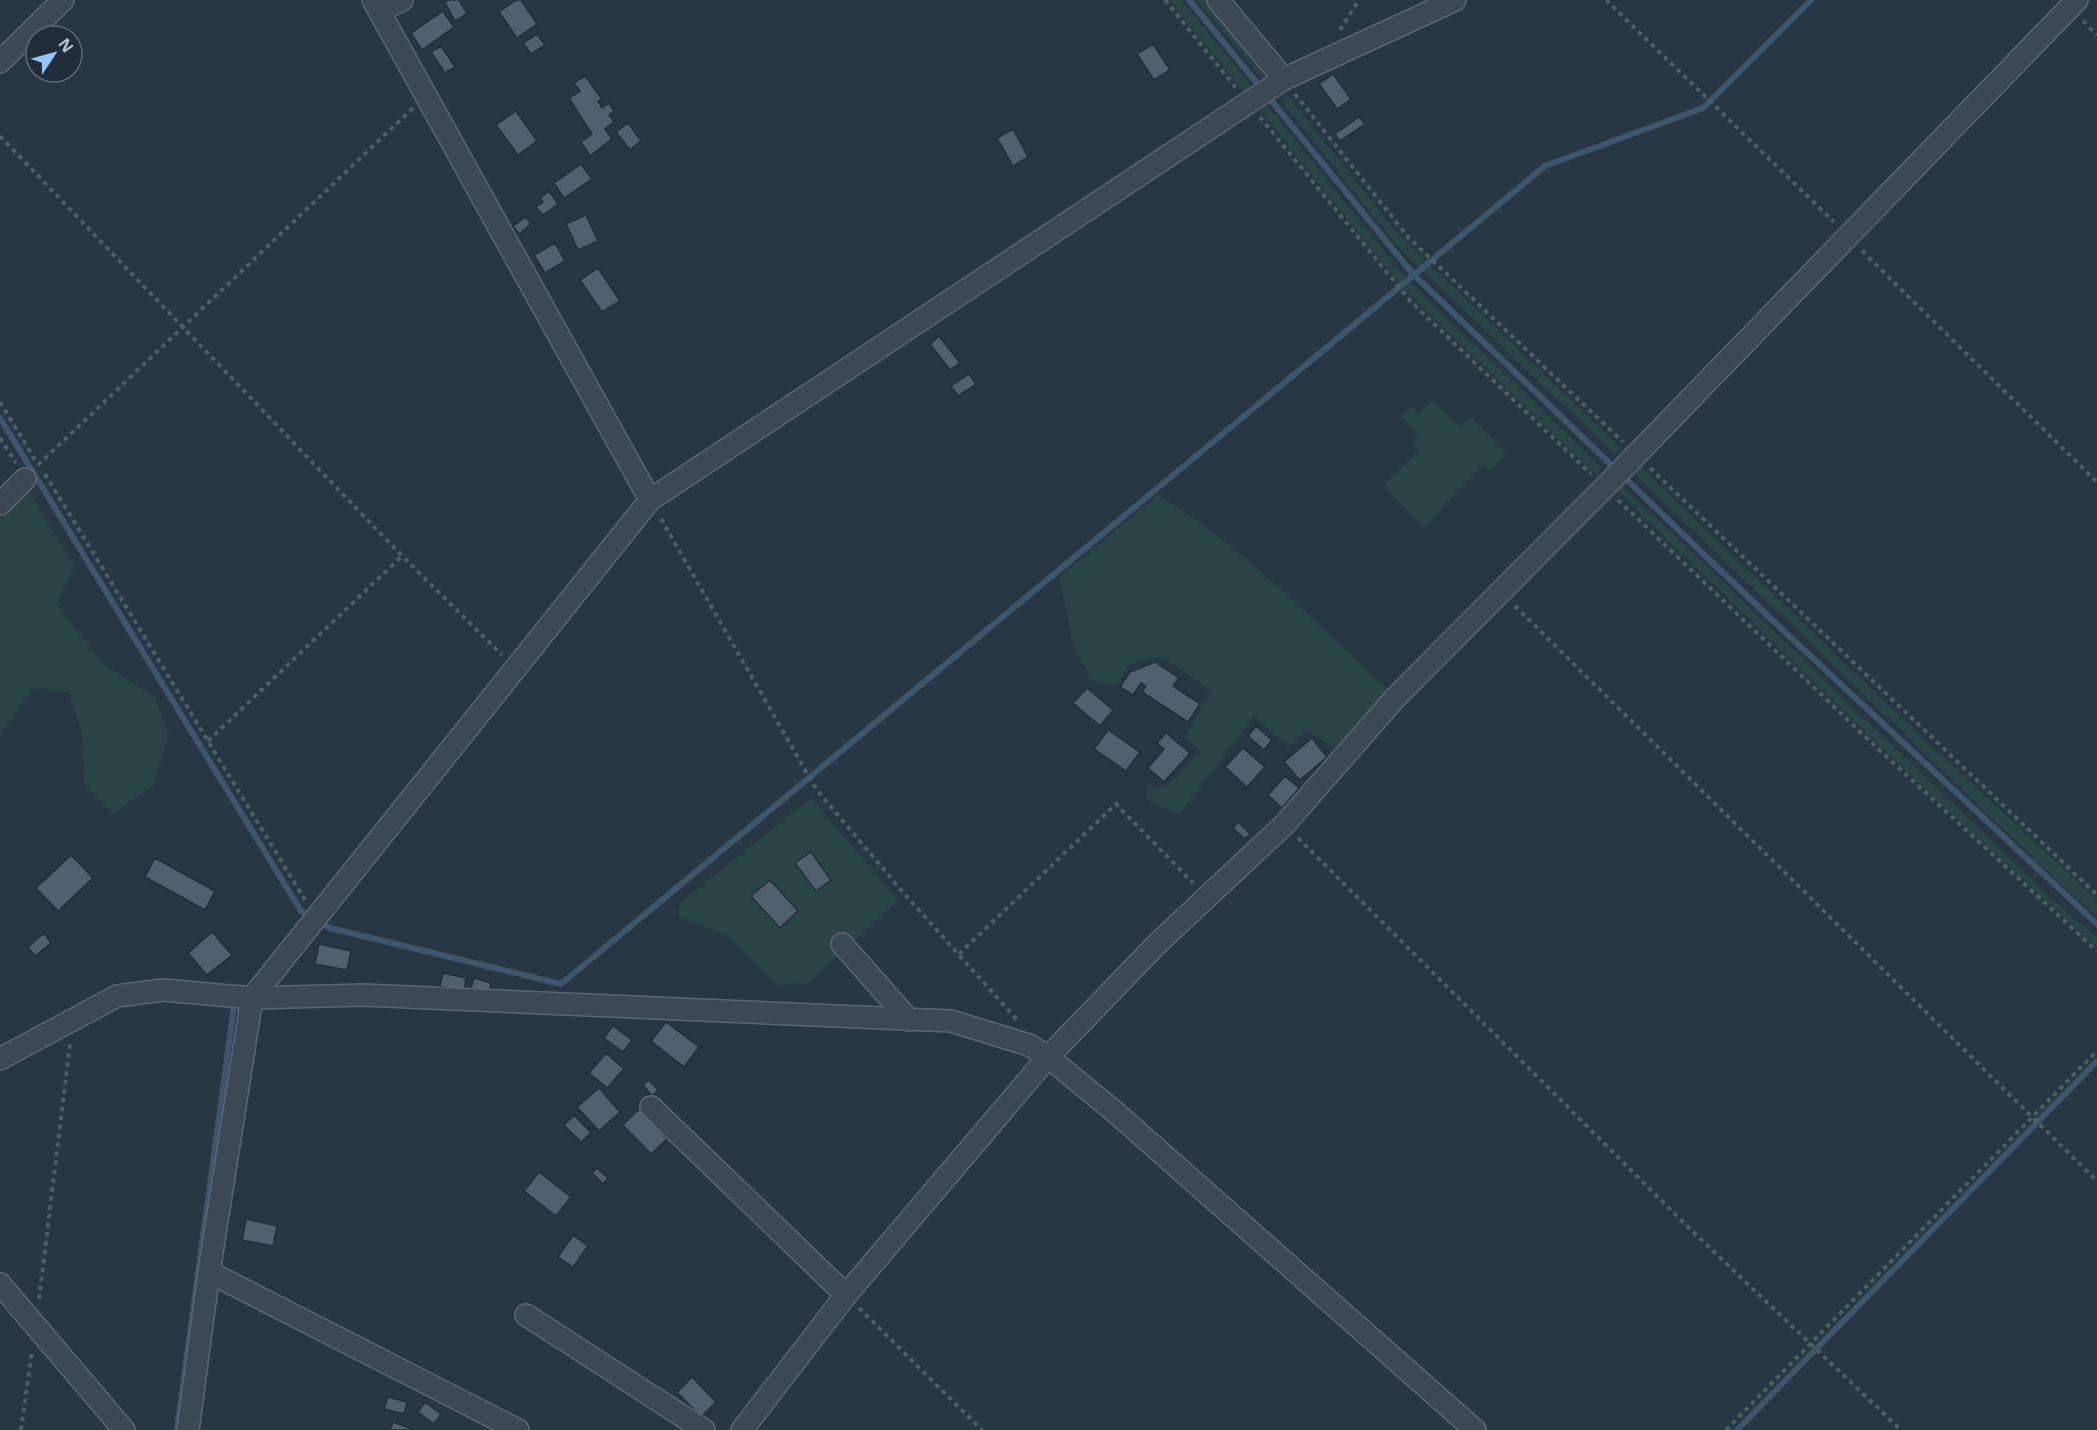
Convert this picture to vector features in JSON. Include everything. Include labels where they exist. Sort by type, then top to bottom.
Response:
[{"type":"street","points":[[0,62],[63,0]]},
{"type":"street","points":[[402,0],[376,6],[650,500]]},
{"type":"street","points":[[1218,0],[1284,79]]},
{"type":"street","points":[[188,1430],[209,1272],[252,998],[650,500],[1284,79],[1455,0]]},
{"type":"street","points":[[742,1430],[846,1295],[1048,1057],[1158,943],[1284,825],[1397,696],[1605,487],[2077,0]]},
{"type":"street","points":[[0,504],[32,472]]},
{"type":"street","points":[[842,944],[909,1020]]},
{"type":"street","points":[[0,1059],[117,996],[163,990],[252,998],[363,995],[951,1021],[1029,1045],[1048,1057],[1115,1112],[1475,1430]]},
{"type":"street","points":[[651,1107],[846,1295]]},
{"type":"street","points":[[209,1272],[518,1430]]},
{"type":"street","points":[[0,1284],[35,1328],[124,1430]]},
{"type":"street","points":[[526,1315],[704,1430]]},
{"type":"path","points":[[1165,0],[1411,302],[1882,753],[2097,951]]},
{"type":"path","points":[[1606,0],[2097,482]]},
{"type":"path","points":[[1284,79],[1408,237],[2097,895]]},
{"type":"path","points":[[32,472],[426,96]]},
{"type":"path","points":[[0,136],[402,556],[515,669]]},
{"type":"path","points":[[0,402],[32,472],[208,741],[302,898],[319,914]]},
{"type":"path","points":[[0,438],[32,472]]},
{"type":"path","points":[[650,500],[816,789],[901,890],[1017,1019],[1029,1045]]},
{"type":"path","points":[[208,741],[402,556]]},
{"type":"path","points":[[1501,592],[2097,1181]]},
{"type":"path","points":[[959,954],[1116,804],[1206,898]]},
{"type":"path","points":[[1284,825],[1689,1228],[1901,1430]]},
{"type":"path","points":[[21,1430],[74,1020]]},
{"type":"path","points":[[1726,1430],[2097,1051]]},
{"type":"path","points":[[846,1295],[982,1430]]},
{"type":"green space","points":[[1169,0],[1181,0],[1252,86],[1244,92]]},
{"type":"green space","points":[[1197,0],[1210,0],[1268,72],[1262,78]]},
{"type":"green space","points":[[1287,95],[1400,236],[1620,447],[1614,454],[1398,247],[1280,99]]},
{"type":"green space","points":[[1268,106],[1403,275],[1602,468],[1596,475],[1403,288],[1260,110]]},
{"type":"green space","points":[[1432,401],[1461,427],[1471,417],[1507,454],[1489,471],[1482,465],[1424,528],[1383,486],[1419,451],[1413,441],[1417,434],[1401,416],[1411,407],[1418,414]]},
{"type":"green space","points":[[1639,465],[1904,720],[2097,900],[2097,916],[2069,892],[1631,471]]},
{"type":"green space","points":[[1621,484],[2053,900],[2097,937],[2097,947],[1933,797],[1616,490]]},
{"type":"green space","points":[[29,492],[75,566],[56,604],[104,665],[155,697],[169,735],[153,786],[113,814],[85,784],[82,733],[68,692],[33,688],[0,736],[0,519]]},
{"type":"green space","points":[[1158,495],[1220,538],[1249,562],[1389,690],[1337,751],[1308,729],[1289,747],[1254,716],[1179,815],[1146,799],[1147,784],[1160,788],[1177,778],[1200,749],[1184,738],[1211,692],[1163,657],[1151,657],[1127,666],[1116,686],[1091,679],[1074,647],[1059,578]]},
{"type":"green space","points":[[811,798],[898,900],[809,983],[775,985],[728,936],[678,916],[680,903]]},
{"type":"building","points":[[459,0],[467,14],[455,21],[445,2]]},
{"type":"building","points":[[516,0],[521,0],[537,24],[517,38],[499,12]]},
{"type":"building","points":[[443,11],[454,27],[422,50],[411,33]]},
{"type":"building","points":[[537,34],[545,45],[531,54],[523,43]]},
{"type":"building","points":[[1153,44],[1170,70],[1154,80],[1137,54]]},
{"type":"building","points":[[441,46],[455,67],[445,73],[431,52]]},
{"type":"building","points":[[1333,74],[1351,99],[1337,109],[1319,84]]},
{"type":"building","points":[[585,76],[602,99],[598,101],[602,108],[609,103],[614,111],[609,115],[614,122],[605,129],[612,139],[590,156],[581,142],[592,134],[569,98],[580,91],[574,83]]},
{"type":"building","points":[[516,111],[537,141],[518,155],[496,125]]},
{"type":"building","points":[[1359,117],[1365,124],[1340,141],[1335,134]]},
{"type":"building","points":[[628,123],[641,141],[630,150],[616,132]]},
{"type":"building","points":[[1013,129],[1028,157],[1013,166],[997,138]]},
{"type":"building","points":[[581,164],[592,179],[564,198],[554,183]]},
{"type":"building","points":[[549,191],[558,204],[543,215],[536,207],[543,202],[540,198]]},
{"type":"building","points":[[586,215],[598,241],[578,250],[566,224]]},
{"type":"building","points":[[526,217],[531,224],[519,234],[513,226]]},
{"type":"building","points":[[555,243],[565,261],[545,273],[534,255]]},
{"type":"building","points":[[598,268],[620,301],[602,312],[580,280]]},
{"type":"building","points":[[939,336],[960,363],[950,370],[930,344]]},
{"type":"building","points":[[969,374],[976,384],[958,396],[951,386]]},
{"type":"building","points":[[1155,662],[1179,678],[1173,686],[1200,704],[1188,722],[1142,692],[1146,686],[1141,683],[1133,695],[1120,687],[1130,672]]},
{"type":"building","points":[[1087,688],[1113,710],[1100,726],[1073,703]]},
{"type":"building","points":[[1256,726],[1272,740],[1264,750],[1248,736]]},
{"type":"building","points":[[1108,730],[1140,752],[1126,771],[1094,749]]},
{"type":"building","points":[[1166,733],[1190,753],[1164,782],[1148,768],[1164,749],[1157,743]]},
{"type":"building","points":[[1312,738],[1327,757],[1300,780],[1284,762]]},
{"type":"building","points":[[1243,748],[1265,767],[1247,787],[1225,767]]},
{"type":"building","points":[[1285,776],[1299,788],[1282,808],[1268,795]]},
{"type":"building","points":[[1238,822],[1250,834],[1245,839],[1233,828]]},
{"type":"building","points":[[811,852],[831,880],[816,891],[795,863]]},
{"type":"building","points":[[71,855],[93,878],[58,911],[36,888]]},
{"type":"building","points":[[155,858],[215,891],[205,910],[145,877]]},
{"type":"building","points":[[770,880],[798,911],[780,928],[751,896]]},
{"type":"building","points":[[212,932],[232,955],[207,975],[188,953]]},
{"type":"building","points":[[44,933],[51,943],[35,956],[28,947]]},
{"type":"building","points":[[319,944],[351,951],[347,970],[315,964]]},
{"type":"building","points":[[443,973],[466,978],[464,991],[440,986]]},
{"type":"building","points":[[474,978],[491,983],[489,992],[471,988]]},
{"type":"building","points":[[666,1022],[699,1047],[684,1067],[651,1041]]},
{"type":"building","points":[[613,1026],[632,1040],[623,1052],[604,1038]]},
{"type":"building","points":[[606,1053],[624,1069],[607,1088],[589,1073]]},
{"type":"building","points":[[649,1080],[658,1090],[652,1096],[643,1085]]},
{"type":"building","points":[[599,1088],[620,1112],[599,1131],[577,1107]]},
{"type":"building","points":[[639,1109],[667,1139],[651,1154],[623,1125]]},
{"type":"building","points":[[574,1115],[591,1133],[581,1142],[564,1125]]},
{"type":"building","points":[[597,1168],[608,1178],[603,1184],[592,1173]]},
{"type":"building","points":[[539,1172],[571,1197],[556,1216],[524,1191]]},
{"type":"building","points":[[246,1219],[277,1226],[273,1246],[242,1240]]},
{"type":"building","points":[[573,1235],[588,1246],[573,1267],[558,1257]]},
{"type":"building","points":[[692,1377],[716,1402],[701,1417],[677,1392]]},
{"type":"building","points":[[388,1397],[407,1402],[404,1414],[384,1409]]},
{"type":"building","points":[[425,1402],[441,1414],[434,1424],[418,1412]]},
{"type":"building","points":[[393,1422],[415,1430],[390,1430]]},
{"type":"waterway","points":[[1189,0],[1413,274],[1770,618],[2097,924]]},
{"type":"waterway","points":[[0,418],[301,911],[330,928],[561,984],[1545,166],[1703,108],[1811,0]]},
{"type":"waterway","points":[[177,1430],[234,1006]]},
{"type":"waterway","points":[[1737,1430],[2097,1061]]}]
